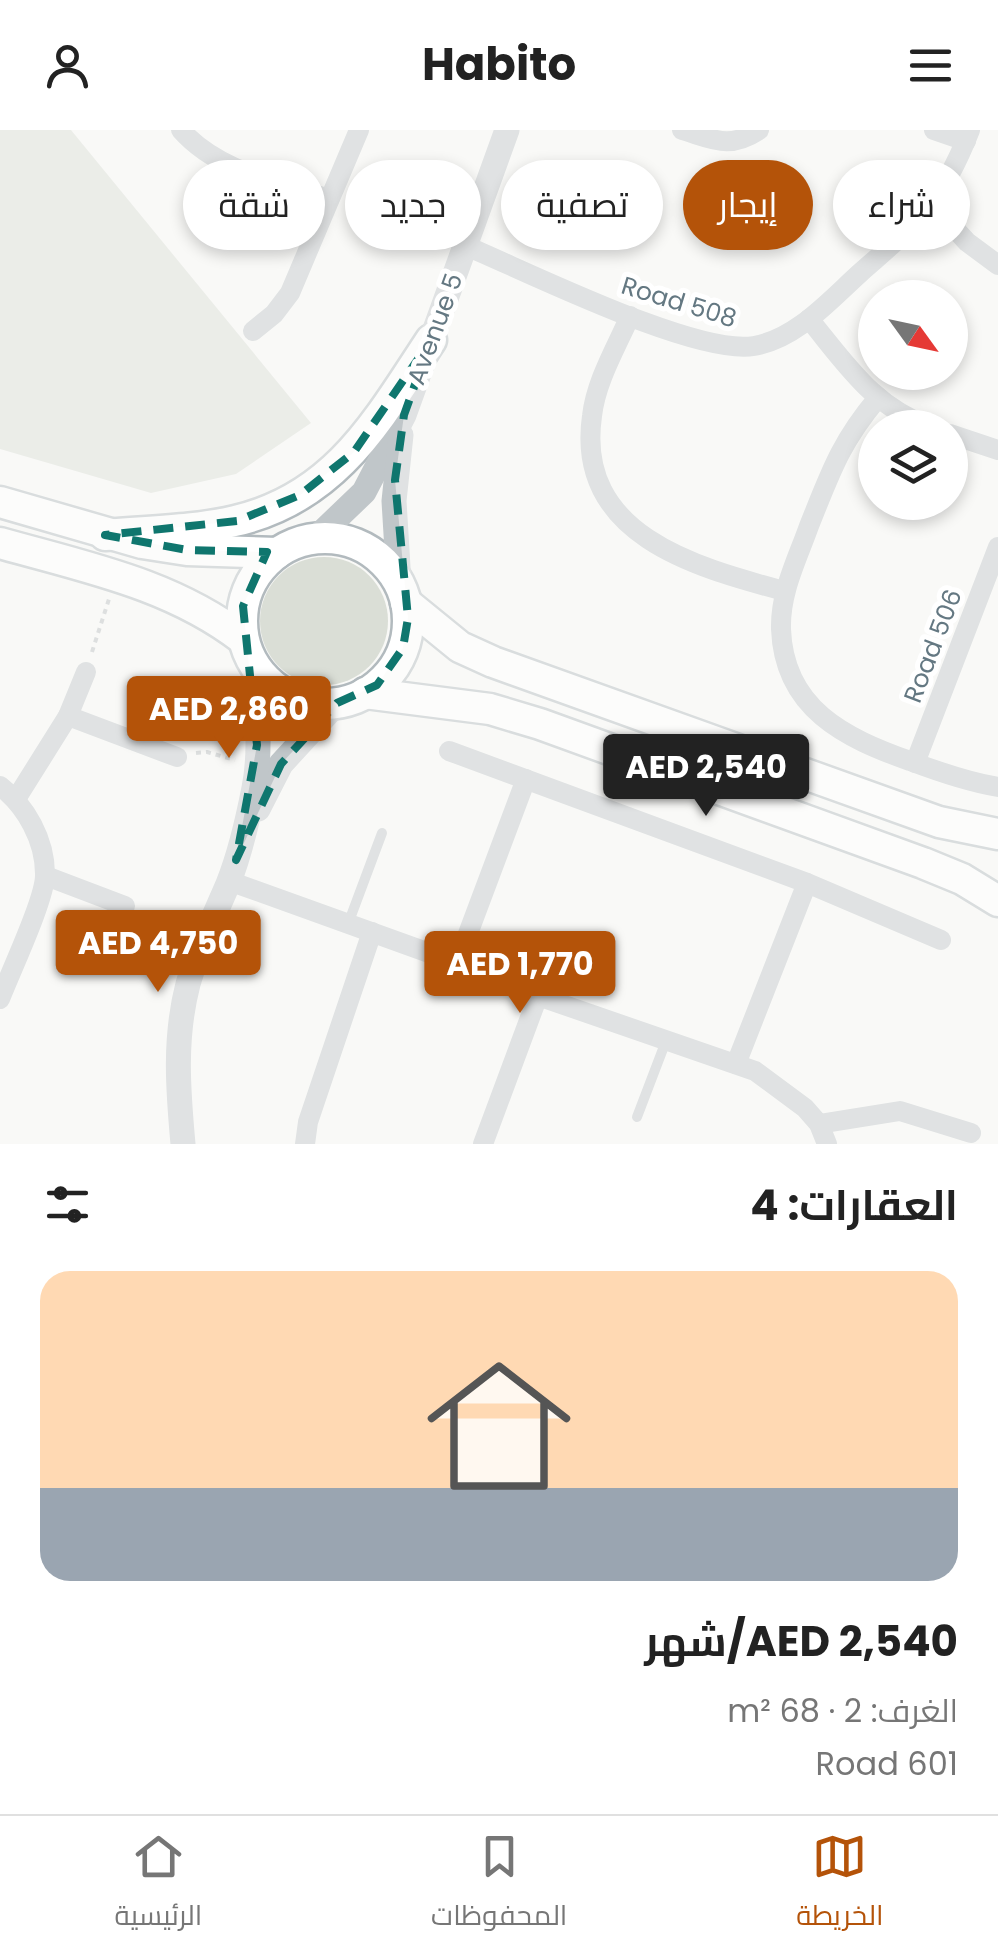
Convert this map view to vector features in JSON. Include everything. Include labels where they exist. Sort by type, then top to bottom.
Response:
[{"type":"main road","points":[[106,535],[237,521],[300,495],[354,452],[431,340]]},
{"type":"main road","points":[[0,502],[106,535],[187,550],[276,553]]},
{"type":"main road","points":[[248,652],[243,606],[264,563],[299,542],[342,539],[369,550],[391,570],[403,593],[460,647],[493,662],[939,822],[998,834]]},
{"type":"main road","points":[[0,543],[160,590],[216,618],[273,686],[296,700],[351,698],[490,708],[923,863],[962,879],[998,901]]},
{"type":"main road","points":[[351,698],[388,674],[396,662],[407,634],[403,593]]},
{"type":"street","points":[[181,130],[220,161],[330,199]]},
{"type":"street","points":[[253,330],[274,314],[290,293],[358,130]]},
{"type":"street","name":"Avenue 5","points":[[481,204],[507,130]]},
{"type":"street","points":[[682,130],[726,144],[759,130]]},
{"type":"street","points":[[934,130],[968,136]]},
{"type":"street","name":"Road 508","points":[[958,160],[968,136]]},
{"type":"street","points":[[970,244],[998,265]]},
{"type":"street","name":"Avenue 5","points":[[316,538],[364,492],[404,415],[465,250]]},
{"type":"street","name":"Road 508","points":[[475,250],[630,316],[730,347],[767,342],[808,319],[884,250]]},
{"type":"street","points":[[630,316],[598,389],[592,416],[590,444],[595,471],[608,500],[628,524],[684,560],[711,572],[784,592]]},
{"type":"street","points":[[808,319],[877,399],[891,410]]},
{"type":"street","points":[[877,399],[840,450],[784,592],[781,630],[789,667],[807,701],[834,728],[868,746],[998,788]]},
{"type":"street","name":"Avenue 5","points":[[403,593],[394,501],[404,415]]},
{"type":"street","points":[[968,440],[998,450]]},
{"type":"street","name":"Road 506","points":[[916,763],[998,547]]},
{"type":"street","points":[[232,870],[255,785],[248,652]]},
{"type":"street","points":[[0,999],[46,876],[32,822],[8,792],[68,716],[86,672]]},
{"type":"street","points":[[183,1144],[178,1039],[188,986],[204,934],[281,764],[351,698]]},
{"type":"street","points":[[68,716],[176,756]]},
{"type":"street","points":[[449,751],[807,883],[942,940]]},
{"type":"street","points":[[458,963],[526,779]]},
{"type":"street","points":[[232,870],[348,924],[755,1072],[789,1095],[819,1124],[827,1144]]},
{"type":"street","points":[[46,876],[125,906]]},
{"type":"street","points":[[736,1064],[807,883]]},
{"type":"street","points":[[305,1144],[308,1122],[372,932]]},
{"type":"street","points":[[484,1144],[538,996]]},
{"type":"street","points":[[819,1124],[900,1111],[971,1134]]},
{"type":"lane","points":[[348,924],[382,833]]},
{"type":"lane","points":[[637,1117],[666,1040]]},
{"type":"path","points":[[330,199],[345,204]]},
{"type":"path","points":[[86,672],[116,576]]},
{"type":"path","points":[[176,756],[208,752],[256,767]]},
{"type":"path","points":[[125,906],[204,934]]},
{"type":"highlighted area","points":[[431,340],[404,415],[395,480],[408,618],[403,648],[377,685],[337,703],[281,764],[236,860],[257,745],[243,606],[267,552],[187,550],[105,535],[237,521],[300,495],[354,452]]},
{"type":"shaded area","points":[[0,130],[71,130],[311,423],[236,474],[151,493],[0,449]]},
{"type":"shaded area","points":[[324,557],[348,562],[369,576],[383,597],[388,621],[383,645],[369,666],[348,680],[324,685],[300,680],[279,666],[265,645],[260,621],[265,597],[279,576],[300,562]]}]
